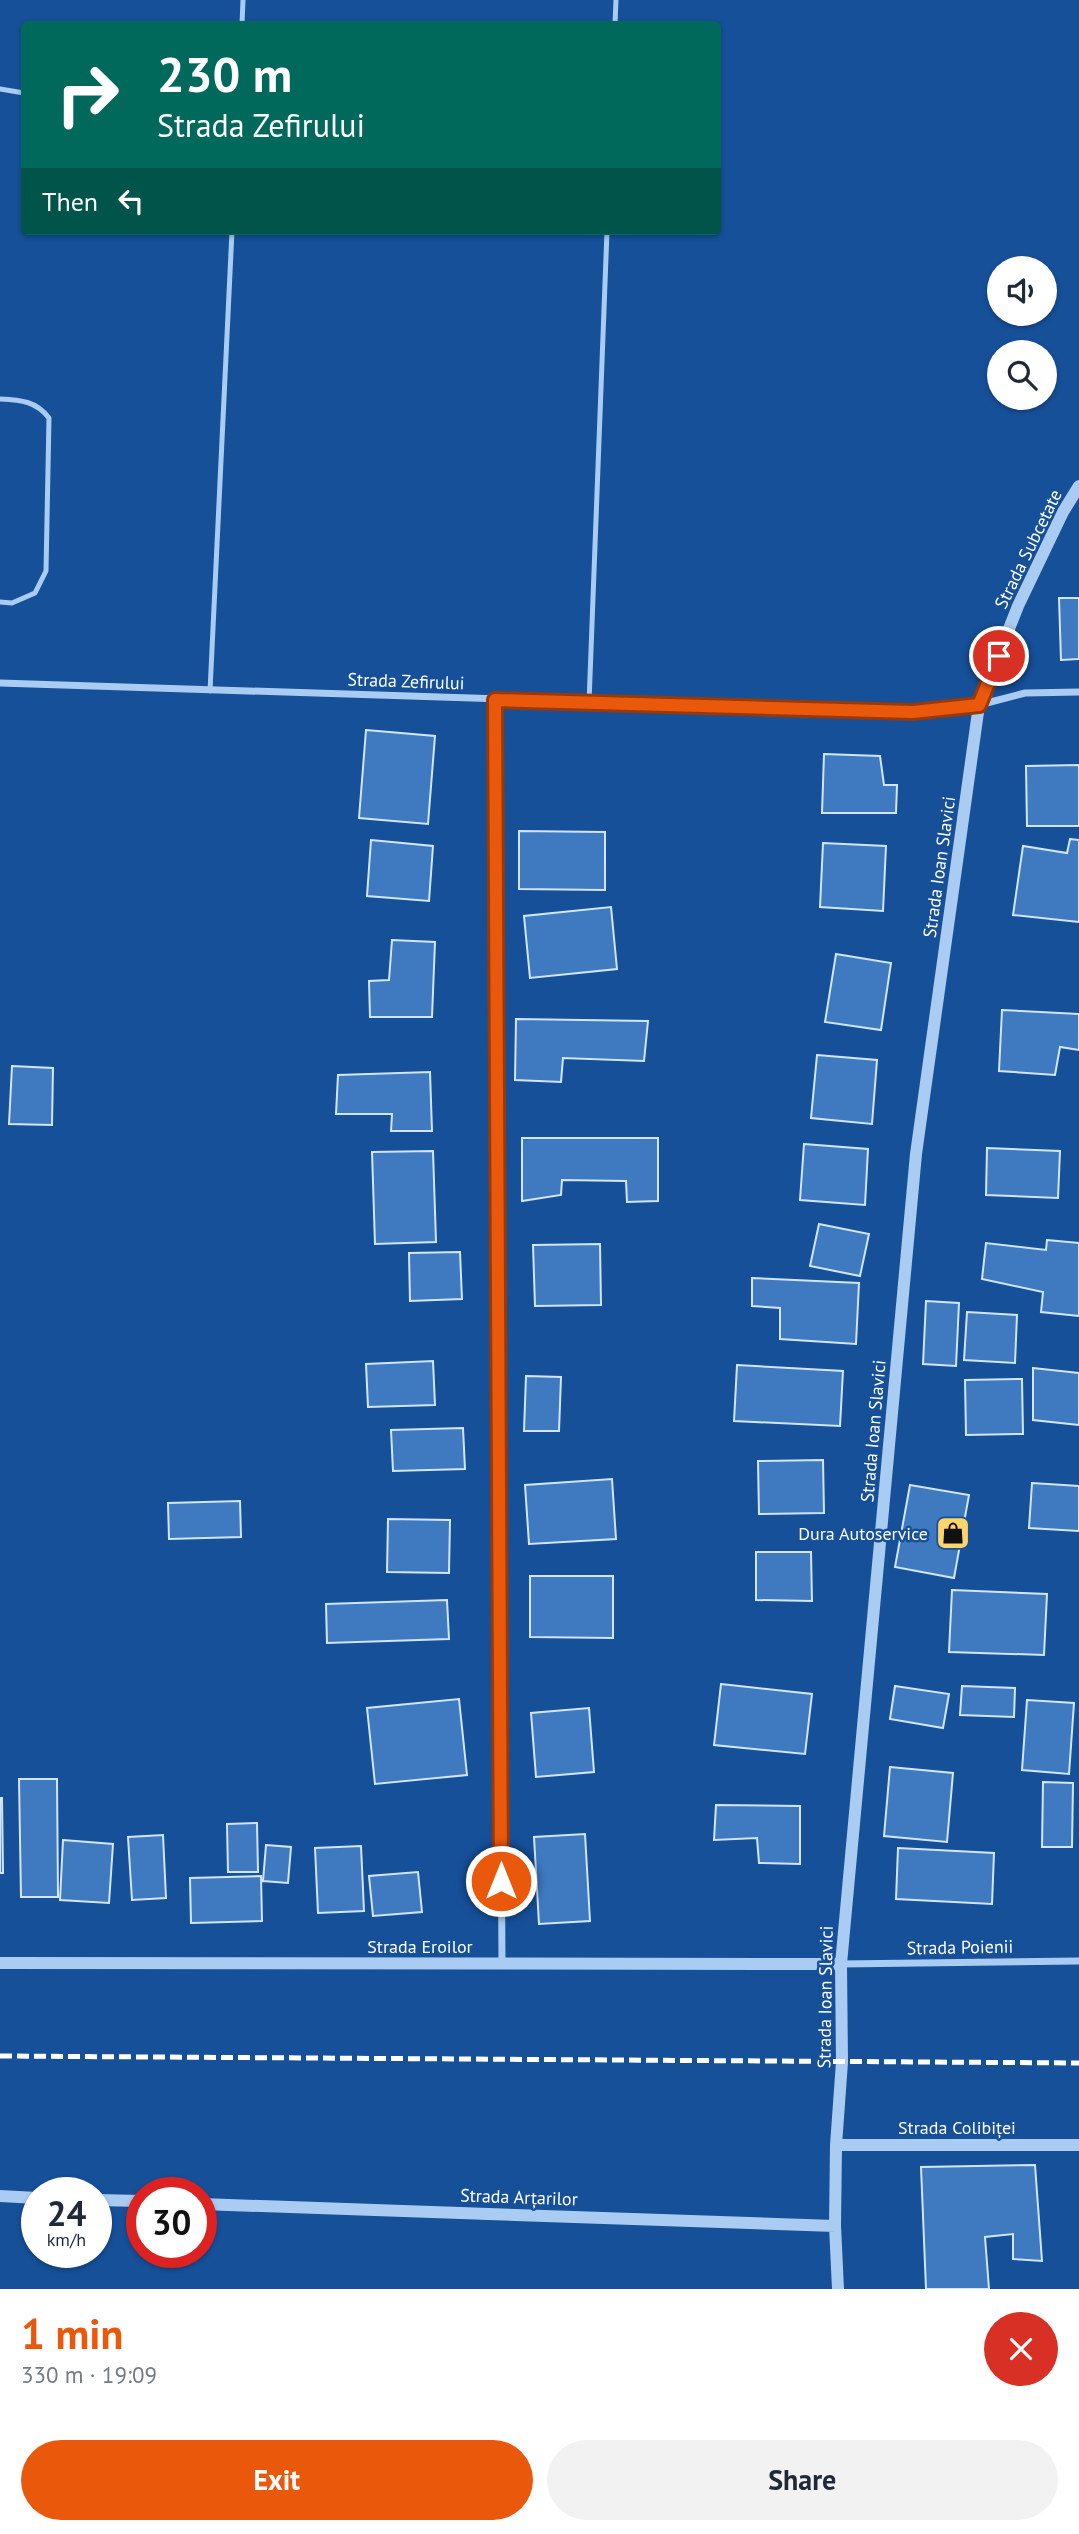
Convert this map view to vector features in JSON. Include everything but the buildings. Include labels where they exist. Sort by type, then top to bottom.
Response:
[{"type":"street","name":"Strada Subcetate","points":[[979,705],[1018,606],[1063,512],[1079,486]]},
{"type":"street","name":"Strada Zefirului","points":[[0,684],[913,712],[979,705],[1025,693],[1079,692]]},
{"type":"street","points":[[495,700],[502,1963]]},
{"type":"street","name":"Strada Ioan Slavici","points":[[838,2289],[835,2226],[836,2145],[842,2062],[841,1964],[916,1154],[979,705]]},
{"type":"street","name":"Strada Poienii","points":[[841,1964],[1079,1961]]},
{"type":"street","name":"Strada Eroilor","points":[[0,1963],[841,1964]]},
{"type":"street","name":"Strada Colibiței","points":[[836,2145],[1079,2145]]},
{"type":"street","points":[[0,2196],[21,2197]]},
{"type":"street","name":"Strada Arțarilor","points":[[217,2205],[835,2226]]},
{"type":"lane","points":[[242,21],[243,0]]},
{"type":"lane","points":[[615,21],[616,0]]},
{"type":"lane","points":[[0,89],[21,92]]},
{"type":"lane","points":[[210,691],[232,235]]},
{"type":"lane","points":[[589,703],[607,235]]},
{"type":"lane","points":[[0,399],[24,401],[40,406],[49,418],[46,571],[35,593],[12,603],[0,602]]},
{"type":"railway","points":[[0,2056],[1079,2063]]},
{"type":"place","name":"Dura Autoservice","points":[[953,1533]]},
{"type":"route","points":[[501,1881],[495,700],[913,712],[979,705],[999,656]]}]
